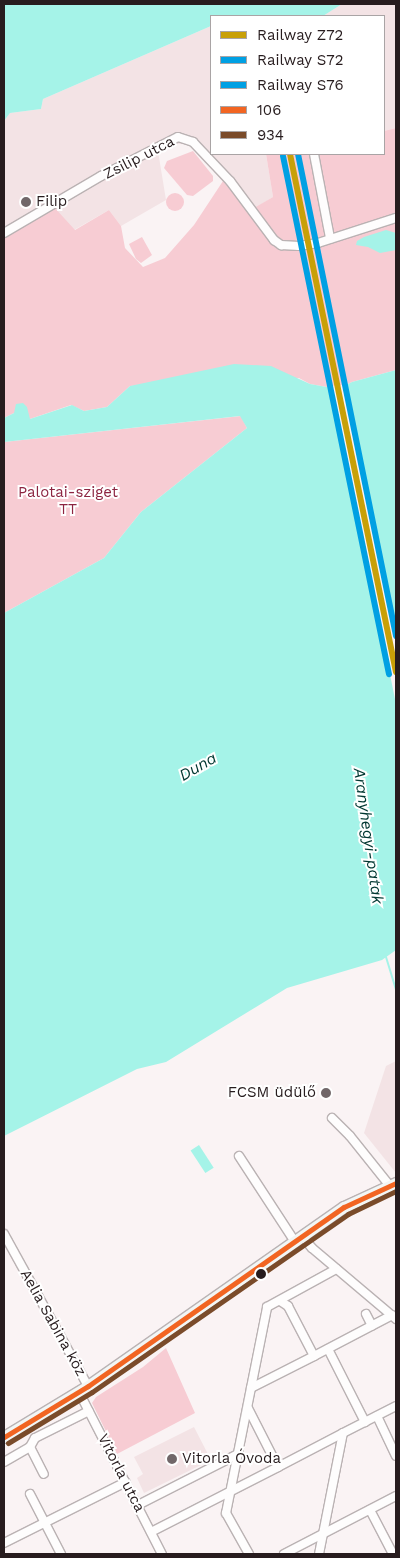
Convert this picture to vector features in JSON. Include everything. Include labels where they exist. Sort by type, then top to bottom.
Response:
[{"type":"street","name":"Zsilip utca","points":[[4,233],[101,176],[178,137],[193,142],[230,181],[274,240],[286,247],[299,246],[330,238]]},
{"type":"street","points":[[314,155],[330,238],[396,218]]},
{"type":"street","points":[[4,1437],[83,1389],[344,1207],[393,1185],[332,1118]]},
{"type":"street","points":[[239,1156],[299,1240],[312,1248],[394,1317],[372,1326],[251,1388]]},
{"type":"street","name":"Aelia Sabina köz","points":[[4,1234],[83,1389]]},
{"type":"street","points":[[249,1554],[226,1513],[267,1307],[336,1269]]},
{"type":"street","points":[[280,1301],[288,1306],[314,1356]]},
{"type":"street","points":[[366,1314],[372,1326]]},
{"type":"street","points":[[328,1349],[365,1422]]},
{"type":"street","name":"Vitorla utca","points":[[83,1389],[89,1411],[162,1554]]},
{"type":"street","points":[[151,1532],[396,1406]]},
{"type":"street","points":[[248,1408],[278,1467]]},
{"type":"street","points":[[4,1462],[30,1447],[35,1438],[89,1411]]},
{"type":"street","points":[[377,1416],[396,1456]]},
{"type":"street","points":[[27,1423],[35,1438]]},
{"type":"street","points":[[319,1554],[343,1433]]},
{"type":"street","points":[[30,1447],[44,1474]]},
{"type":"street","points":[[138,1506],[238,1454]]},
{"type":"street","points":[[4,1543],[126,1482]]},
{"type":"street","points":[[30,1494],[61,1554]]},
{"type":"street","points":[[284,1554],[396,1496]]},
{"type":"street","points":[[370,1510],[393,1554]]},
{"type":"shaded area","points":[[342,4],[396,4],[396,128],[385,131],[385,15],[325,15]]},
{"type":"shaded area","points":[[210,26],[210,155],[266,155],[273,197],[249,212],[200,155],[187,144],[173,144],[158,151],[166,200],[121,226],[109,210],[74,230],[4,234],[4,121],[10,113],[41,109],[43,99]]},
{"type":"shaded area","points":[[396,1061],[396,1173],[364,1133],[386,1066]]},
{"type":"shaded area","name":"Vitorla Óvoda","points":[[194,1427],[211,1460],[144,1493],[137,1478],[143,1474],[134,1457]]},
{"type":"green space","points":[[396,128],[396,370],[352,382],[338,389],[310,384],[299,378],[130,386],[107,407],[84,411],[71,405],[30,419],[14,413],[4,418],[4,234],[54,207],[75,230],[109,210],[121,226],[125,248],[143,267],[165,258],[194,225],[223,181],[249,211],[273,197],[266,155],[385,155],[385,131]]},
{"type":"green space","points":[[193,151],[213,176],[213,181],[193,196],[187,195],[164,168],[167,161]]},
{"type":"green space","points":[[175,193],[183,198],[184,202],[179,210],[175,211],[167,206],[166,202],[171,194]]},
{"type":"green space","points":[[142,237],[152,255],[141,263],[136,259],[129,244]]},
{"type":"green space","name":"Palotai-sziget TT","points":[[241,416],[247,428],[141,512],[104,558],[4,613],[4,442]]},
{"type":"green space","points":[[166,1348],[195,1413],[117,1454],[92,1403],[96,1397],[143,1367]]},
{"type":"water","points":[[4,4],[342,4],[325,15],[210,15],[210,26],[43,99],[41,109],[10,113],[4,121]]},
{"type":"water","points":[[386,230],[396,233],[396,250],[380,253],[368,247],[356,245],[357,241],[364,237]]},
{"type":"water","name":"Duna","points":[[234,364],[271,366],[310,384],[338,389],[352,382],[396,370],[396,950],[382,960],[287,988],[166,1062],[137,1069],[4,1136],[4,613],[104,558],[141,512],[247,428],[240,416],[4,442],[4,418],[14,413],[16,404],[23,403],[27,407],[30,419],[72,405],[84,411],[107,407],[130,386]]},
{"type":"water","points":[[199,1145],[214,1168],[205,1173],[191,1150]]},
{"type":"pier","points":[[343,384],[396,642],[396,704],[331,385],[338,387]]},
{"type":"waterway","name":"Aranyhegyi-patak","points":[[386,957],[396,990]]},
{"type":"rail line","name":"Z72","points":[[290,155],[396,672]]},
{"type":"rail line","name":"S76","points":[[298,155],[396,636]]},
{"type":"rail line","name":"S72","points":[[283,156],[389,674]]},
{"type":"transit line","name":"106","points":[[4,1437],[88,1386],[344,1207],[396,1183]]},
{"type":"transit line","name":"934","points":[[8,1443],[92,1392],[348,1214],[396,1191]]},
{"type":"place","name":"Filip","points":[[26,202]]},
{"type":"place","name":"FCSM üdülő","points":[[326,1093]]},
{"type":"place","name":"Vitorla Óvoda","points":[[172,1459]]}]
